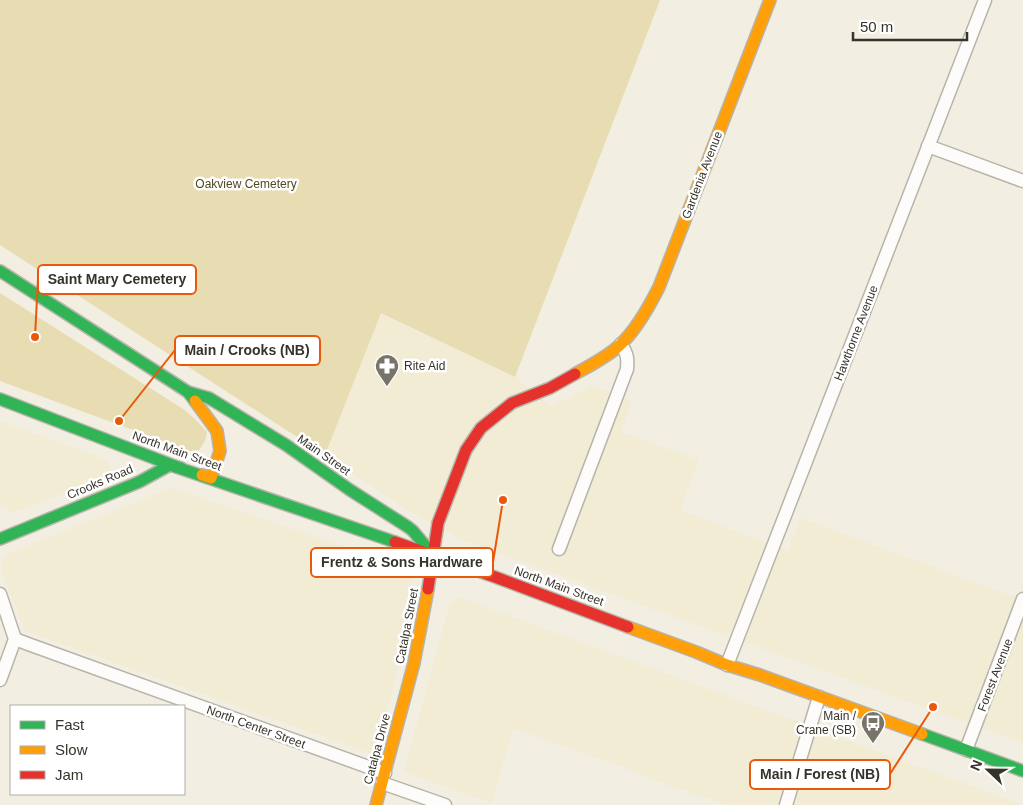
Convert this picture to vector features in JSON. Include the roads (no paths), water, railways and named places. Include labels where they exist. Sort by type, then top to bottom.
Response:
[{"type":"main road","name":"Gardenia Avenue","points":[[433,555],[438,523],[443,507],[466,450],[481,428],[512,402],[550,388],[603,358],[621,344],[648,309],[659,287],[770,0]]},
{"type":"main road","points":[[0,272],[188,392],[217,431],[220,451],[211,478],[170,465]]},
{"type":"main road","name":"Main Street","points":[[188,392],[210,398],[286,445],[350,490],[408,527],[433,555]]},
{"type":"main road","name":"North Main Street","points":[[0,400],[170,465]]},
{"type":"main road","name":"Crooks Road","points":[[0,539],[139,482],[170,465]]},
{"type":"main road","name":"North Main Street","points":[[211,478],[280,504],[433,555],[696,652],[726,665],[760,675],[1023,771]]},
{"type":"main road","name":"Catalpa Street","points":[[404,701],[417,648],[433,555]]},
{"type":"main road","name":"Catalpa Drive","points":[[376,805],[404,701]]},
{"type":"street","name":"Hawthorne Avenue","points":[[726,665],[985,0]]},
{"type":"street","points":[[928,146],[1023,180]]},
{"type":"street","points":[[559,549],[627,369],[627,354],[621,344]]},
{"type":"street","points":[[0,594],[15,639],[0,680]]},
{"type":"street","name":"Forest Avenue","points":[[966,750],[1023,599]]},
{"type":"street","name":"North Center Street","points":[[15,639],[384,778],[445,805]]},
{"type":"street","points":[[786,805],[819,697]]},
{"type":"place","name":"Saint Mary Cemetery","points":[[35,337]]},
{"type":"place","name":"Rite Aid","points":[[387,387]]},
{"type":"place","name":"Main / Crooks (NB)","points":[[119,421]]},
{"type":"place","name":"Frentz & Sons Hardware","points":[[503,500]]},
{"type":"place","name":"Main / Forest (NB)","points":[[933,707]]},
{"type":"place","name":"Main / Crane (SB)","points":[[873,744]]},
{"type":"park label","name":"Oakview Cemetery","points":[[246,184]]}]
